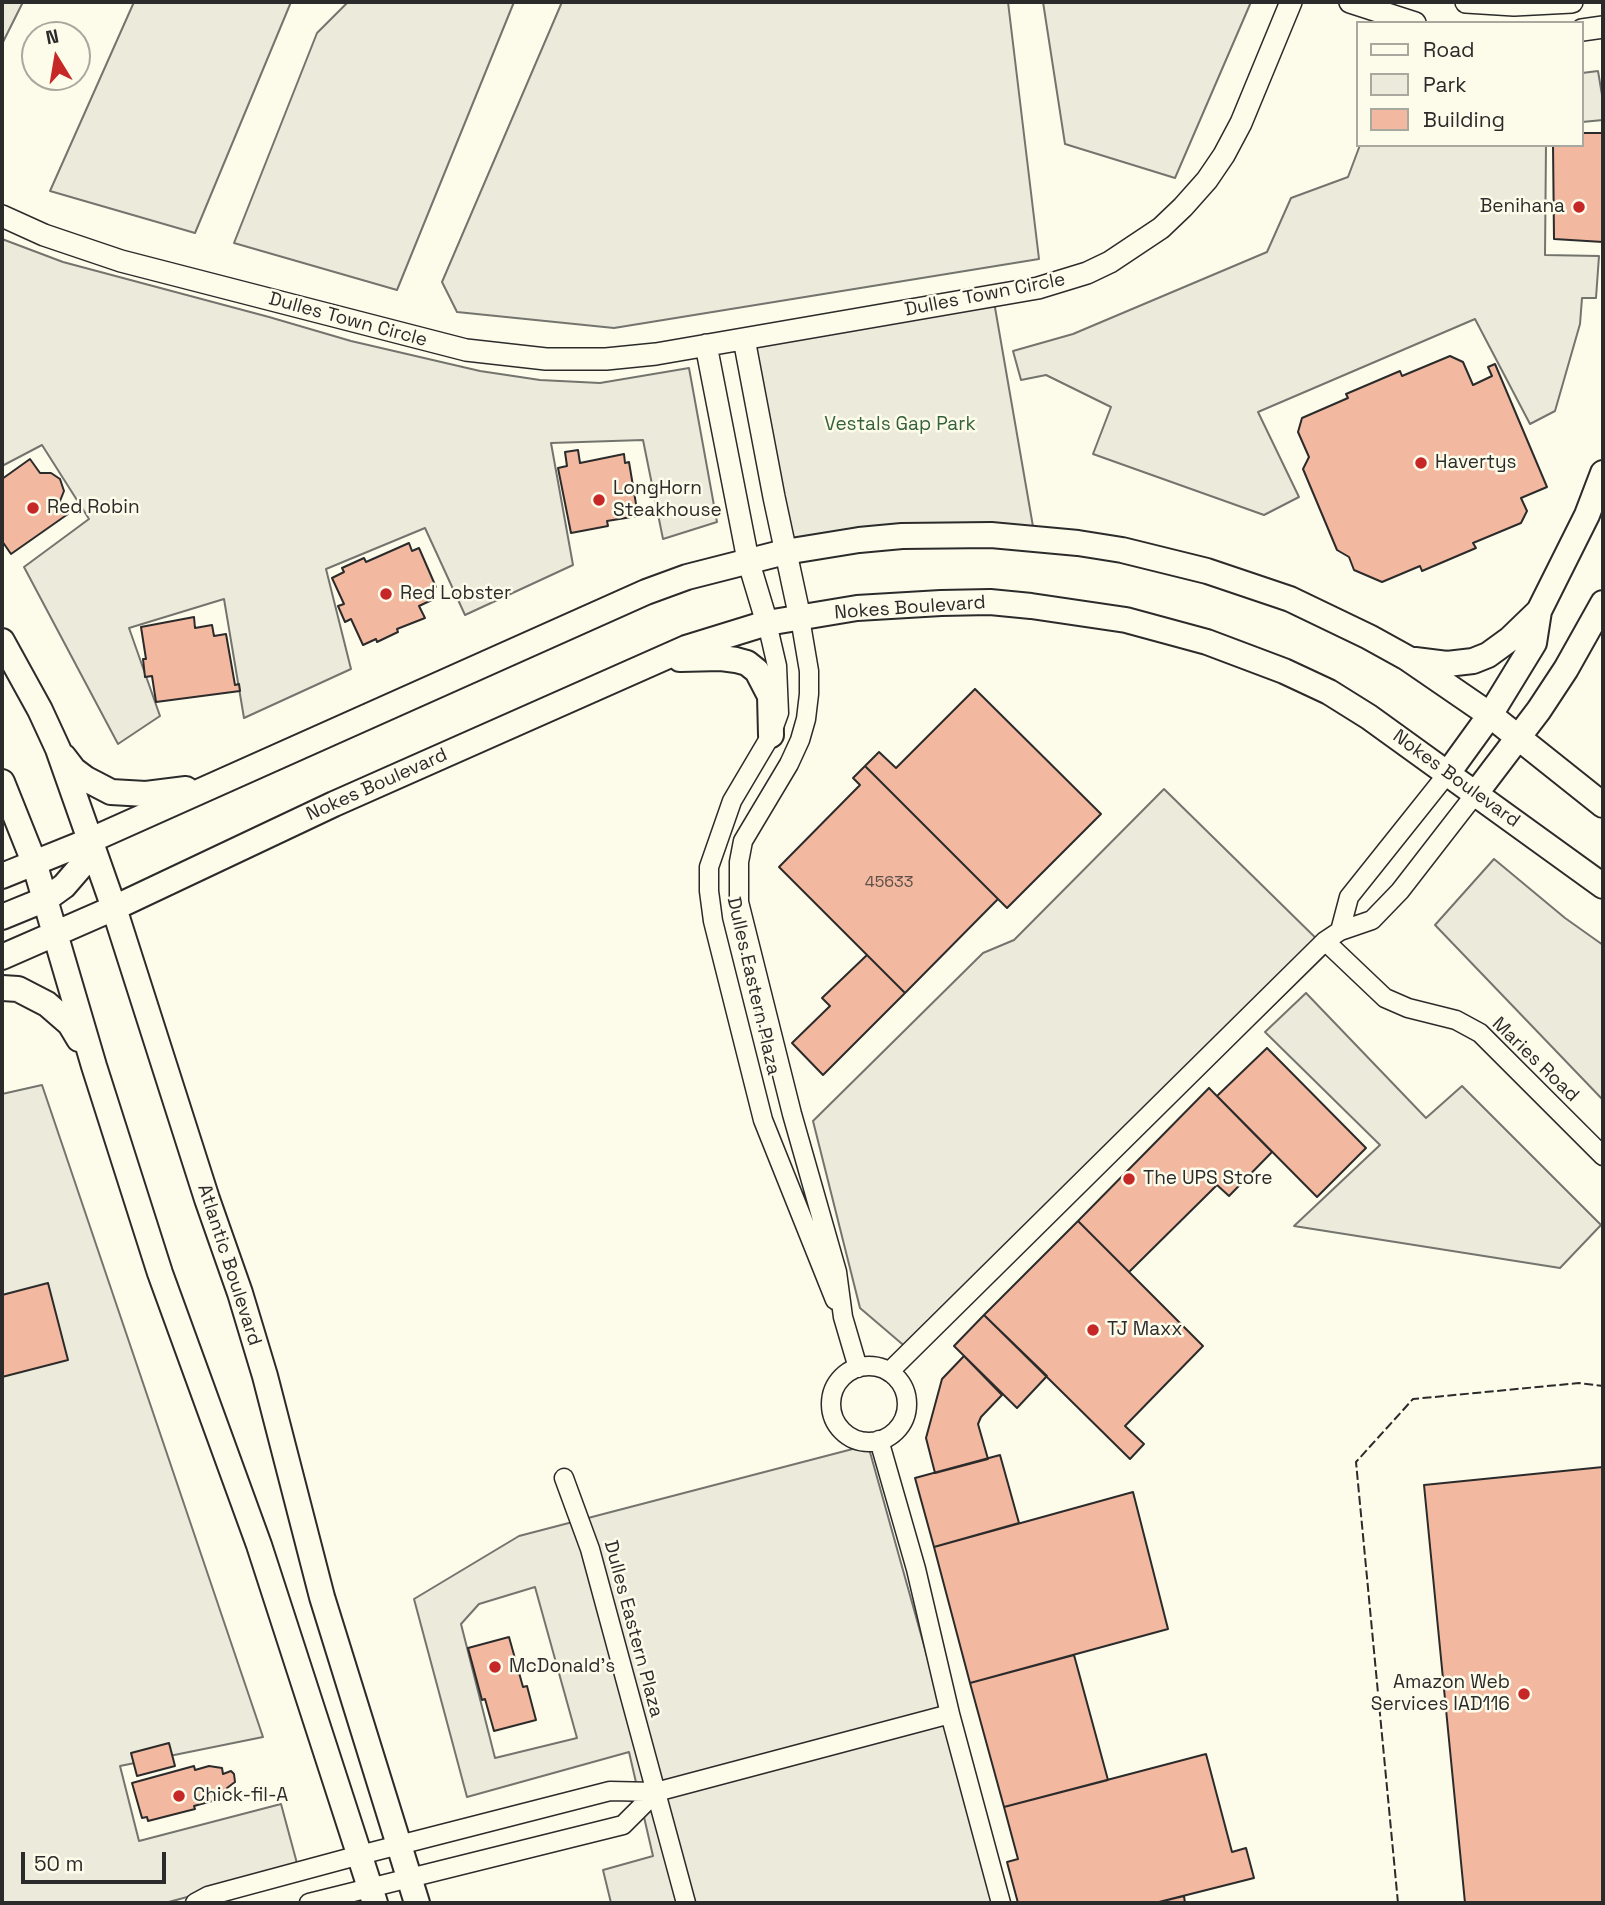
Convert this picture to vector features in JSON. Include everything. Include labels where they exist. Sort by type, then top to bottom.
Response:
[{"type":"main road","points":[[1448,773],[1490,715],[1534,643],[1539,611],[1587,515],[1603,473]]},
{"type":"main road","points":[[2,877],[91,840],[604,609],[687,577],[785,552],[859,540],[947,534],[1035,538],[1122,550],[1207,571],[1290,599],[1407,658],[1490,715],[1603,805]]},
{"type":"main road","name":"Nokes Boulevard","points":[[2,957],[114,908],[334,804],[686,648],[767,623],[857,608],[941,603],[990,602],[1078,611],[1126,620],[1207,642],[1284,671],[1329,692],[1370,717],[1603,886]]},
{"type":"main road","points":[[1476,793],[1566,669],[1603,603]]},
{"type":"main road","points":[[1407,658],[1447,664],[1473,661],[1510,639],[1539,611]]},
{"type":"main road","name":"Atlantic Boulevard","points":[[2,641],[58,749],[114,908],[207,1199],[240,1293],[265,1376],[322,1597],[416,1903]]},
{"type":"main road","points":[[658,660],[721,658],[747,663],[757,671],[770,696],[771,735]]},
{"type":"main road","points":[[58,749],[80,775],[111,792],[146,794],[211,786]]},
{"type":"main road","points":[[2,782],[34,862],[94,1066],[160,1273],[259,1545],[372,1896]]},
{"type":"main road","points":[[2,917],[46,899],[74,876],[88,855],[91,840]]},
{"type":"main road","points":[[2,988],[18,989],[60,1014],[71,1024],[94,1066]]},
{"type":"street","name":"Dulles Town Circle","points":[[2,216],[44,235],[121,261],[466,350],[546,359],[606,359],[744,339],[1038,288],[1087,273],[1132,249],[1161,228],[1183,207],[1207,180],[1224,155],[1241,123],[1291,2]]},
{"type":"street","points":[[1350,2],[1409,21]]},
{"type":"street","points":[[1466,2],[1514,5],[1572,2]]},
{"type":"street","points":[[1584,30],[1603,27]]},
{"type":"street","points":[[744,339],[800,618]]},
{"type":"street","points":[[706,345],[748,560],[767,623]]},
{"type":"street","name":"Dulles Eastern Plaza","points":[[800,618],[808,671],[806,719],[789,764],[743,841],[739,862],[739,902],[792,1114],[837,1272],[843,1317],[858,1368]]},
{"type":"street","name":"Dulles Eastern Plaza","points":[[767,623],[777,666],[779,713],[771,735],[732,801],[709,867],[709,891],[713,921],[763,1121],[826,1281],[843,1317]]},
{"type":"street","points":[[1340,931],[1349,897],[1448,773]]},
{"type":"street","points":[[889,1372],[1325,942],[1340,931],[1372,920],[1400,891],[1476,793]]},
{"type":"street","name":"Maries Road","points":[[1325,942],[1385,998],[1408,1008],[1456,1020],[1480,1032],[1603,1156]]},
{"type":"street","points":[[873,1367],[889,1372],[900,1383],[906,1397],[906,1413],[899,1427],[887,1438],[872,1442],[856,1440],[842,1432],[833,1419],[830,1403],[834,1388],[844,1375],[858,1368],[873,1367]]},
{"type":"street","points":[[879,1440],[916,1569],[950,1714],[1001,1903]]},
{"type":"street","name":"Dulles Eastern Plaza","points":[[564,1478],[590,1549],[686,1903]]},
{"type":"street","points":[[195,1903],[208,1896],[610,1791],[656,1792],[950,1714]]},
{"type":"street","points":[[309,1903],[372,1896],[409,1878],[623,1825],[656,1792]]},
{"type":"green space","name":"Vestals Gap Park","points":[[993,296],[1035,538],[785,552],[744,339]]},
{"type":"shaded area","points":[[2,2],[23,2],[2,44]]},
{"type":"shaded area","points":[[134,2],[291,2],[195,233],[50,191]]},
{"type":"shaded area","points":[[348,2],[514,2],[397,290],[234,243],[317,33]]},
{"type":"shaded area","points":[[562,2],[1008,2],[1039,259],[614,328],[457,312],[442,282]]},
{"type":"shaded area","points":[[1043,2],[1251,2],[1175,178],[1065,144]]},
{"type":"shaded area","points":[[1598,71],[1603,120],[1584,122],[1584,73]]},
{"type":"shaded area","points":[[1359,147],[1546,147],[1545,255],[1599,256],[1596,298],[1582,298],[1580,324],[1555,411],[1530,424],[1475,319],[1258,412],[1299,497],[1264,515],[1093,454],[1111,407],[1046,375],[1021,380],[1013,351],[1073,334],[1267,252],[1291,198],[1348,177]]},
{"type":"shaded area","points":[[2,239],[63,262],[351,341],[480,371],[540,380],[600,383],[689,368],[717,522],[663,539],[643,440],[551,443],[573,565],[465,615],[425,528],[326,569],[351,669],[244,718],[224,599],[129,628],[160,716],[118,744],[24,567],[89,519],[42,445],[2,466]]},
{"type":"shaded area","points":[[1164,789],[1329,951],[915,1355],[860,1308],[813,1121],[983,953],[1014,940]]},
{"type":"shaded area","points":[[1494,859],[1565,918],[1603,945],[1603,1100],[1435,925]]},
{"type":"shaded area","points":[[1306,993],[1426,1118],[1462,1086],[1601,1225],[1560,1268],[1294,1226],[1380,1145],[1265,1032]]},
{"type":"shaded area","points":[[42,1085],[263,1737],[120,1766],[139,1841],[281,1804],[298,1867],[165,1903],[2,1903],[2,1094]]},
{"type":"shaded area","points":[[868,1445],[996,1903],[611,1903],[603,1870],[653,1856],[629,1752],[467,1797],[414,1599],[519,1536]],"holes":[[[535,1587],[577,1738],[495,1758],[461,1624],[479,1604]]]},
{"type":"building","name":"Benihana","points":[[1584,133],[1603,133],[1603,242],[1554,239],[1553,147],[1584,147]]},
{"type":"building","name":"Havertys","points":[[1450,356],[1463,362],[1473,385],[1492,376],[1488,367],[1495,364],[1547,487],[1521,498],[1527,511],[1521,523],[1473,543],[1476,548],[1422,571],[1420,566],[1382,582],[1354,570],[1349,557],[1337,550],[1303,469],[1309,457],[1298,432],[1302,418],[1348,398],[1346,394],[1400,371],[1402,376]]},
{"type":"building","name":"LongHorn Steakhouse","points":[[578,450],[580,463],[624,454],[625,463],[629,462],[638,516],[607,521],[608,526],[571,533],[558,468],[567,466],[565,452]]},
{"type":"building","name":"Red Robin","points":[[30,459],[40,473],[51,473],[60,479],[64,491],[60,501],[68,514],[11,554],[2,541],[2,479]]},
{"type":"building","name":"Red Lobster","points":[[409,543],[412,551],[419,548],[436,587],[430,590],[434,599],[419,606],[425,618],[397,629],[398,632],[377,642],[376,639],[363,645],[351,619],[345,622],[338,606],[344,604],[332,578],[344,572],[342,568],[364,558],[366,562]]},
{"type":"building","points":[[194,617],[195,628],[212,625],[214,636],[226,634],[235,685],[239,684],[240,691],[156,702],[152,676],[145,677],[143,659],[146,659],[141,627]]},
{"type":"building","points":[[975,689],[1101,814],[1007,908],[865,766],[879,752],[896,768]]},
{"type":"building","points":[[865,766],[998,899],[905,993],[779,867],[860,785],[853,778]]},
{"type":"building","points":[[867,955],[905,993],[823,1075],[792,1043],[830,1006],[822,998]]},
{"type":"building","points":[[1267,1048],[1366,1148],[1317,1197],[1217,1096]]},
{"type":"building","points":[[1209,1088],[1272,1152],[1229,1196],[1217,1185],[1129,1272],[1078,1221]]},
{"type":"building","name":"TJ Maxx","points":[[1078,1221],[1203,1346],[1125,1426],[1144,1444],[1130,1459],[984,1315]]},
{"type":"building","points":[[48,1283],[68,1360],[2,1377],[2,1295]]},
{"type":"building","points":[[984,1315],[1047,1376],[1017,1408],[954,1346]]},
{"type":"building","points":[[964,1356],[1002,1395],[981,1417],[978,1424],[988,1459],[935,1473],[926,1438],[942,1379]]},
{"type":"building","points":[[1000,1455],[1019,1523],[934,1547],[915,1478]]},
{"type":"building","name":"Amazon Web Services IAD116","points":[[1603,1467],[1603,1903],[1465,1903],[1424,1485]]},
{"type":"building","points":[[1133,1492],[1168,1629],[970,1683],[934,1547]]},
{"type":"building","name":"McDonald's","points":[[509,1637],[523,1687],[527,1686],[536,1720],[494,1731],[485,1699],[482,1700],[468,1648]]},
{"type":"building","points":[[1074,1655],[1108,1780],[1004,1807],[970,1683]]},
{"type":"building","points":[[169,1743],[175,1766],[137,1776],[131,1753]]},
{"type":"building","points":[[1206,1754],[1232,1852],[1246,1848],[1254,1878],[1155,1903],[1018,1903],[1007,1862],[1018,1859],[1004,1807]]},
{"type":"building","name":"Chick-fil-A","points":[[194,1766],[195,1770],[209,1766],[222,1768],[223,1774],[231,1771],[235,1782],[227,1788],[228,1792],[216,1800],[194,1806],[195,1809],[148,1821],[147,1817],[142,1818],[132,1783]]},
{"type":"building","points":[[1184,1896],[1185,1903],[1155,1903]]},
{"type":"fence","points":[[1398,1903],[1356,1462],[1413,1399],[1579,1383],[1603,1386]]},
{"type":"place","name":"Benihana","points":[[1579,207]]},
{"type":"place","name":"Havertys","points":[[1421,463]]},
{"type":"place","name":"LongHorn Steakhouse","points":[[599,500]]},
{"type":"place","name":"Red Robin","points":[[33,508]]},
{"type":"place","name":"Red Lobster","points":[[386,594]]},
{"type":"place","name":"The UPS Store","points":[[1129,1179]]},
{"type":"place","name":"TJ Maxx","points":[[1093,1330]]},
{"type":"place","name":"McDonald's","points":[[495,1667]]},
{"type":"place","name":"Amazon Web Services IAD116","points":[[1524,1694]]},
{"type":"place","name":"Chick-fil-A","points":[[179,1796]]}]
